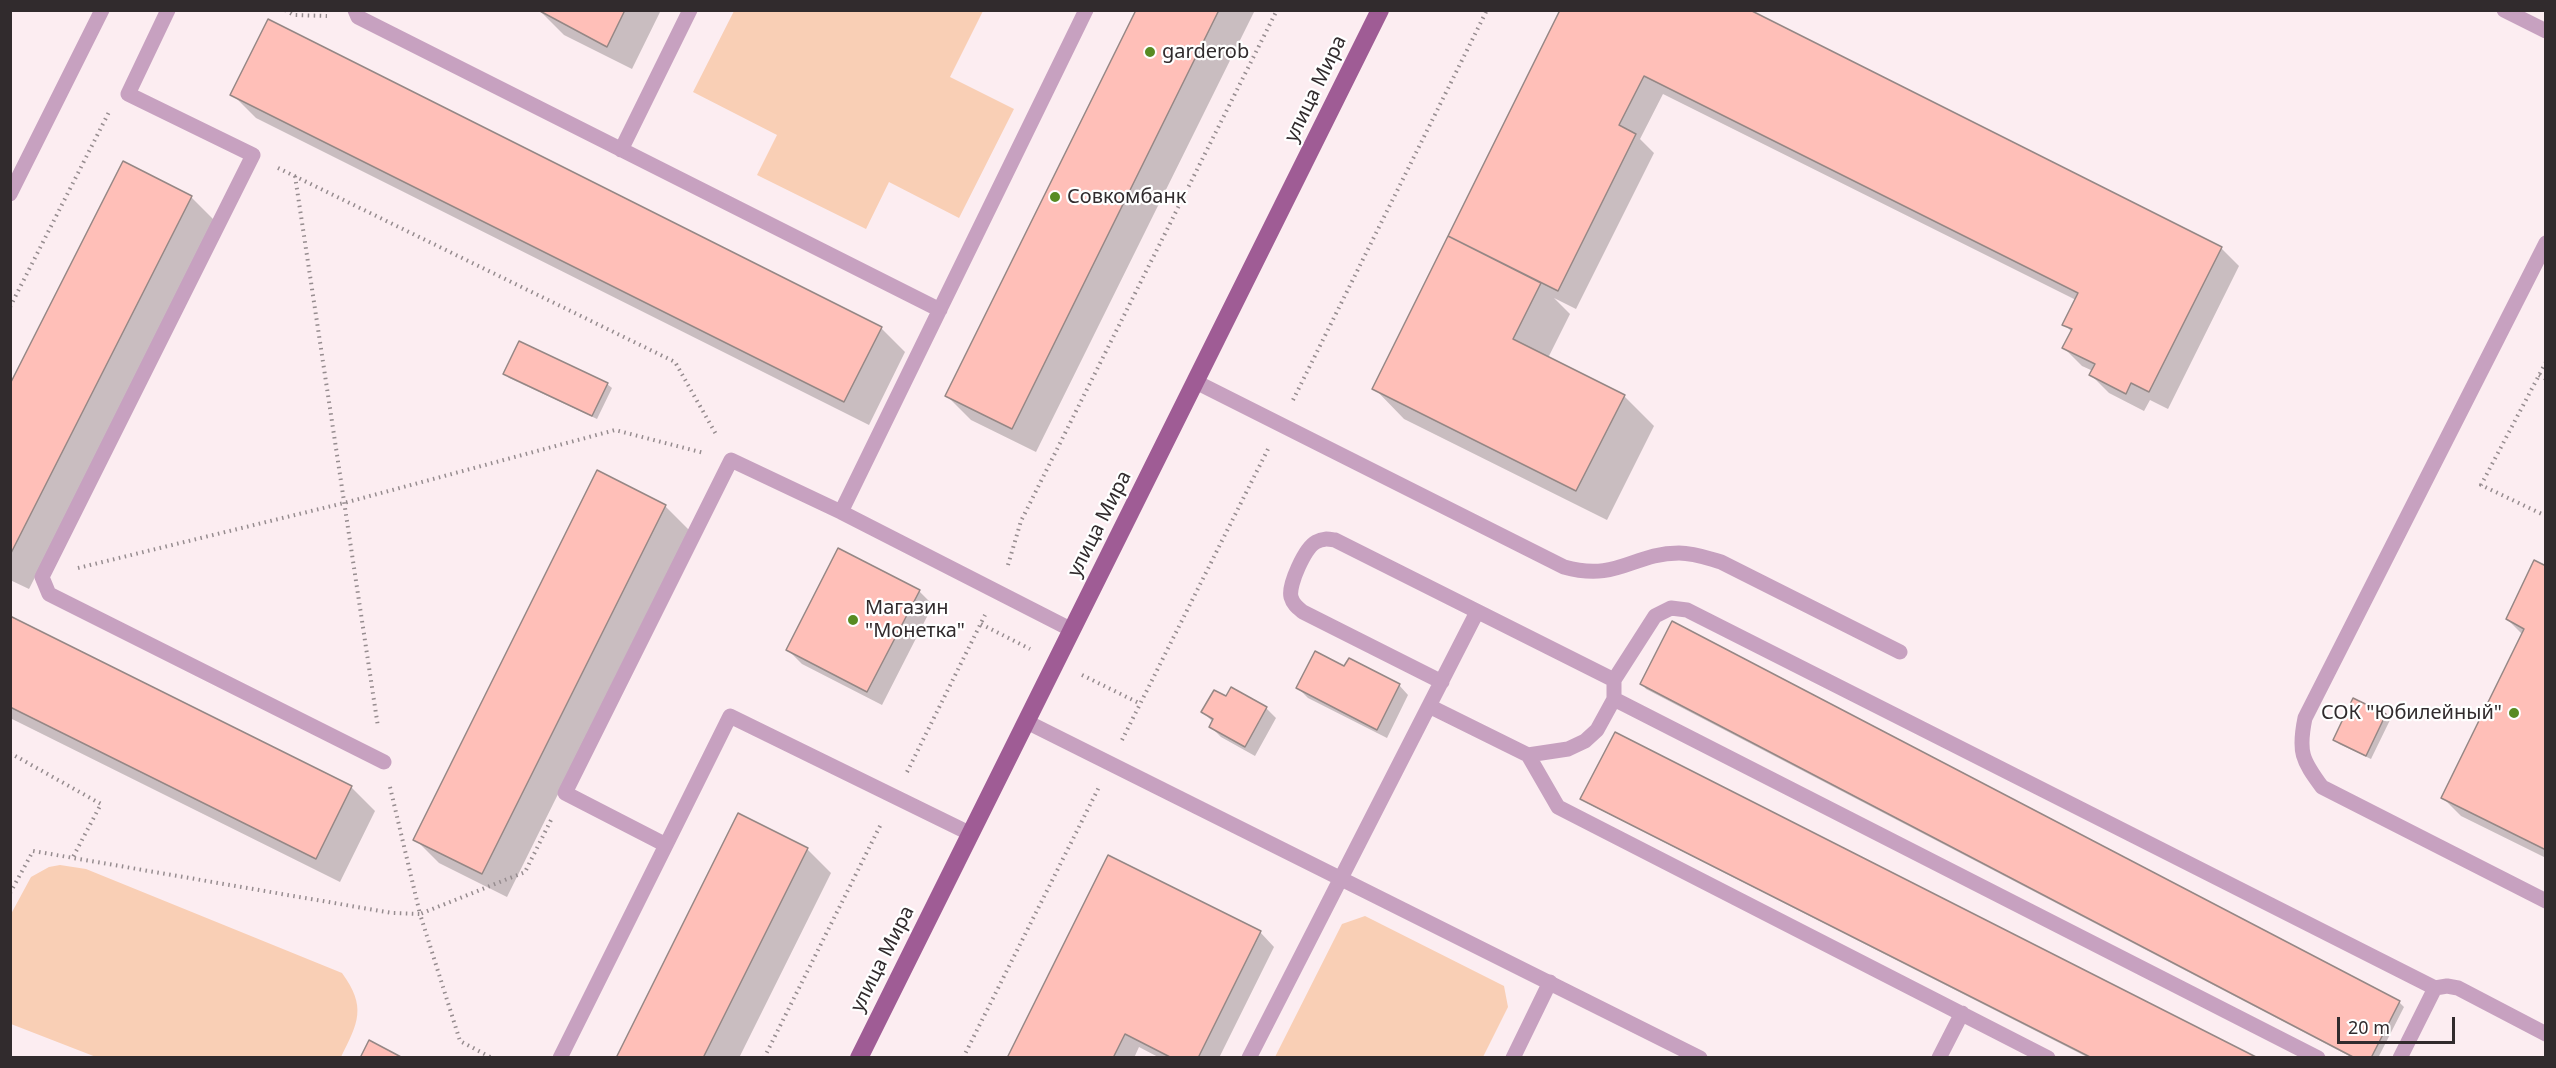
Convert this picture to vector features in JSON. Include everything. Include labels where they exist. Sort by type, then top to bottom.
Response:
[{"type":"main road","name":"улица Мира","points":[[860,1058],[1380,10]]},
{"type":"lane","points":[[10,194],[102,10]]},
{"type":"lane","points":[[168,10],[128,94],[253,155],[42,577],[49,594],[384,762]]},
{"type":"lane","points":[[621,150],[690,10]]},
{"type":"lane","points":[[841,512],[1086,10]]},
{"type":"lane","points":[[2504,10],[2546,31]]},
{"type":"lane","points":[[357,14],[940,310]]},
{"type":"lane","points":[[2546,243],[2305,718],[2301,742],[2306,766],[2322,788],[2546,901]]},
{"type":"lane","points":[[1196,382],[1564,567],[1581,572],[1598,573],[1618,570],[1657,556],[1678,553],[1698,555],[1721,562],[1900,652]]},
{"type":"lane","points":[[666,845],[565,793],[731,460],[841,512],[1072,630]]},
{"type":"lane","points":[[1442,682],[1303,612],[1294,605],[1290,595],[1292,581],[1308,549],[1315,542],[1326,538],[1335,540],[1614,680]]},
{"type":"lane","points":[[1528,755],[1568,749],[1585,741],[1597,730],[1614,699],[1614,680],[1655,616],[1671,608],[1687,610],[2435,988],[2447,986],[2458,988],[2546,1034]]},
{"type":"lane","points":[[1249,1058],[1477,612]]},
{"type":"lane","points":[[1614,699],[2318,1058]]},
{"type":"lane","points":[[1429,706],[1528,755],[1558,807],[2048,1058]]},
{"type":"lane","points":[[560,1058],[730,716],[971,834]]},
{"type":"lane","points":[[1027,722],[1700,1058]]},
{"type":"lane","points":[[1512,1058],[1550,982]]},
{"type":"lane","points":[[2400,1058],[2435,988]]},
{"type":"lane","points":[[1939,1058],[1962,1013]]},
{"type":"path","points":[[285,10],[294,15],[357,14]]},
{"type":"path","points":[[764,1058],[998,592],[1021,521],[1277,10]]},
{"type":"path","points":[[963,1058],[1487,10]]},
{"type":"path","points":[[10,307],[117,96],[128,94]]},
{"type":"path","points":[[253,155],[675,362],[731,460]]},
{"type":"path","points":[[295,176],[384,762],[420,914],[460,1041],[492,1058]]},
{"type":"path","points":[[2546,363],[2481,485],[2546,516]]},
{"type":"path","points":[[2539,375],[2546,379]]},
{"type":"path","points":[[42,577],[344,503],[615,430],[731,460]]},
{"type":"path","points":[[10,753],[100,804],[73,857]]},
{"type":"path","points":[[10,893],[33,851],[392,913],[420,914],[525,872],[565,793]]},
{"type":"shaded area","points":[[734,11],[983,11],[950,77],[1014,109],[959,218],[889,182],[866,229],[757,175],[777,135],[693,92]]},
{"type":"shaded area","points":[[60,865],[86,869],[342,973],[355,996],[357,1015],[352,1034],[341,1057],[96,1057],[11,1024],[11,914],[31,877],[49,867]]},
{"type":"shaded area","points":[[1365,916],[1504,986],[1508,1007],[1483,1057],[1275,1057],[1342,924]]},
{"type":"building","points":[[538,10],[625,10],[607,47]]},
{"type":"building","points":[[1136,10],[1219,10],[1012,429],[945,396]]},
{"type":"building","points":[[1560,10],[1750,10],[2222,247],[2149,392],[2131,383],[2126,394],[2089,375],[2095,364],[2062,348],[2072,329],[2062,325],[2078,293],[1644,76],[1619,125],[1636,134],[1558,291],[1448,236]]},
{"type":"building","points":[[268,19],[882,327],[844,402],[230,95]]},
{"type":"building","points":[[123,161],[192,196],[10,555],[10,384]]},
{"type":"building","points":[[1448,236],[1541,283],[1513,339],[1625,395],[1576,491],[1372,389]]},
{"type":"building","points":[[519,341],[608,383],[592,416],[503,374]]},
{"type":"building","points":[[597,470],[666,505],[482,874],[413,840]]},
{"type":"building","name":"Магазин \"Монетка\"","points":[[838,548],[920,590],[867,692],[786,650]]},
{"type":"building","name":"СОК \"Юбилейный\"","points":[[2534,560],[2546,566],[2546,850],[2441,798],[2524,629],[2506,619]]},
{"type":"building","points":[[10,616],[352,786],[316,859],[10,707]]},
{"type":"building","points":[[1672,621],[2400,1001],[2371,1058],[2355,1058],[1640,684]]},
{"type":"building","points":[[1315,651],[1344,666],[1349,658],[1400,684],[1377,730],[1296,688]]},
{"type":"building","points":[[1231,687],[1267,707],[1245,747],[1209,727],[1213,719],[1201,712],[1214,690],[1226,696]]},
{"type":"building","points":[[2353,698],[2386,714],[2366,756],[2333,740]]},
{"type":"building","points":[[1615,732],[2258,1058],[2092,1058],[1580,799]]},
{"type":"building","points":[[738,813],[808,848],[703,1058],[616,1058]]},
{"type":"building","points":[[1108,855],[1261,931],[1198,1058],[1172,1058],[1125,1034],[1113,1058],[1007,1058]]},
{"type":"building","points":[[369,1040],[403,1058],[360,1058]]},
{"type":"place","name":"garderob","points":[[1150,52]]},
{"type":"place","name":"Совкомбанк","points":[[1055,197]]},
{"type":"place","name":"Магазин \"Монетка\"","points":[[853,620]]},
{"type":"place","name":"СОК \"Юбилейный\"","points":[[2514,713]]}]
